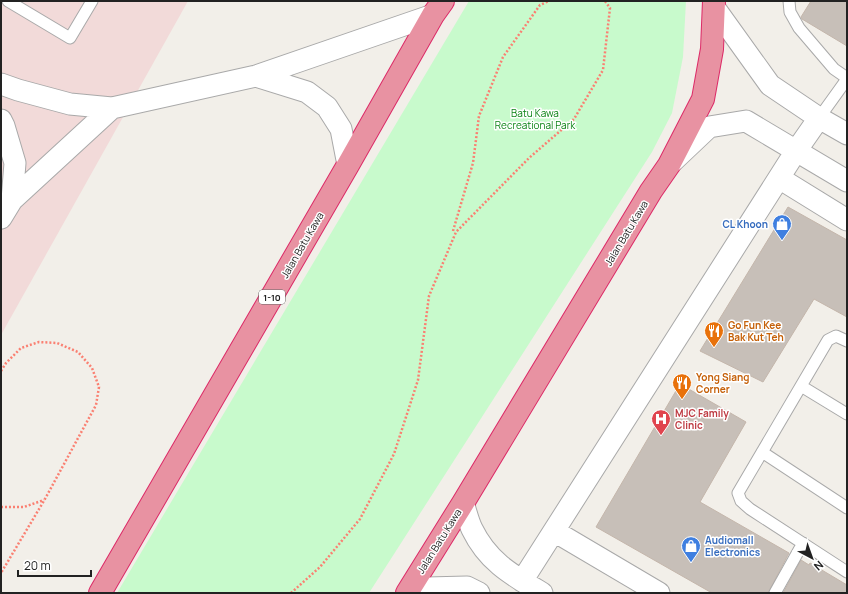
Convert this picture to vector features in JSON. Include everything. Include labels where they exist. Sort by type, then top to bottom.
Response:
[{"type":"highway","name":"Jalan Batu Kawa","points":[[407,593],[668,165],[703,100],[712,49],[714,4]]},
{"type":"highway","name":"Jalan Batu Kawa","points":[[100,593],[438,8]]},
{"type":"street","points":[[714,4],[770,85],[847,134]]},
{"type":"street","points":[[1,84],[70,104],[112,108],[256,76],[438,8]]},
{"type":"street","points":[[256,76],[307,92],[327,107],[341,128],[348,165]]},
{"type":"street","points":[[1,218],[12,200],[112,108]]},
{"type":"street","points":[[522,581],[796,151],[820,118]]},
{"type":"street","points":[[1,120],[15,163],[12,200]]},
{"type":"street","points":[[668,165],[710,126],[746,121],[847,181]]},
{"type":"street","points":[[779,178],[847,220]]},
{"type":"street","points":[[463,503],[472,529],[490,558],[508,572],[542,593]]},
{"type":"street","points":[[554,531],[659,593]]},
{"type":"street","points":[[410,593],[427,588],[467,586],[479,593]]},
{"type":"lane","points":[[12,3],[70,38],[92,1]]},
{"type":"lane","points":[[790,1],[790,12],[799,28],[834,69],[847,78],[820,118]]},
{"type":"lane","points":[[847,341],[836,336],[828,340],[738,493],[741,501],[750,509],[847,572]]},
{"type":"lane","points":[[801,386],[847,414]]},
{"type":"lane","points":[[762,452],[847,508]]},
{"type":"lane","points":[[775,593],[803,543]]},
{"type":"path","points":[[453,231],[473,163],[479,116],[503,57],[540,5],[549,1]]},
{"type":"path","points":[[291,593],[320,567],[360,519],[394,454],[418,380],[429,296],[456,232],[529,158],[574,119],[602,70],[610,8],[605,1]]},
{"type":"path","points":[[1,371],[6,363],[21,348],[39,342],[57,343],[78,352],[92,368],[100,387],[96,405],[45,499],[1,573]]},
{"type":"path","points":[[1,507],[24,507],[45,499]]},
{"type":"shaded area","points":[[1,1],[188,1],[1,335]]},
{"type":"green space","name":"Batu Kawa Recreational Park","points":[[469,1],[686,1],[683,57],[672,113],[652,152],[369,593],[117,593]]},
{"type":"building","points":[[811,1],[847,1],[847,46],[802,19],[801,17]]},
{"type":"building","points":[[788,207],[847,240],[847,317],[814,299],[763,382],[700,351]]},
{"type":"building","points":[[680,384],[746,422],[700,502],[789,553],[768,593],[712,593],[596,527]]},
{"type":"building","points":[[801,560],[809,565],[810,563],[847,585],[847,593],[783,593]]},
{"type":"place","name":"CL Khoon","points":[[782,241]]},
{"type":"place","name":"Go Fun Kee Bak Kut Teh","points":[[714,348]]},
{"type":"place","name":"Yong Siang Corner","points":[[682,400]]},
{"type":"place","name":"MJC Family Clinic","points":[[661,436]]},
{"type":"place","name":"Audiomall Electronics","points":[[691,563]]}]
